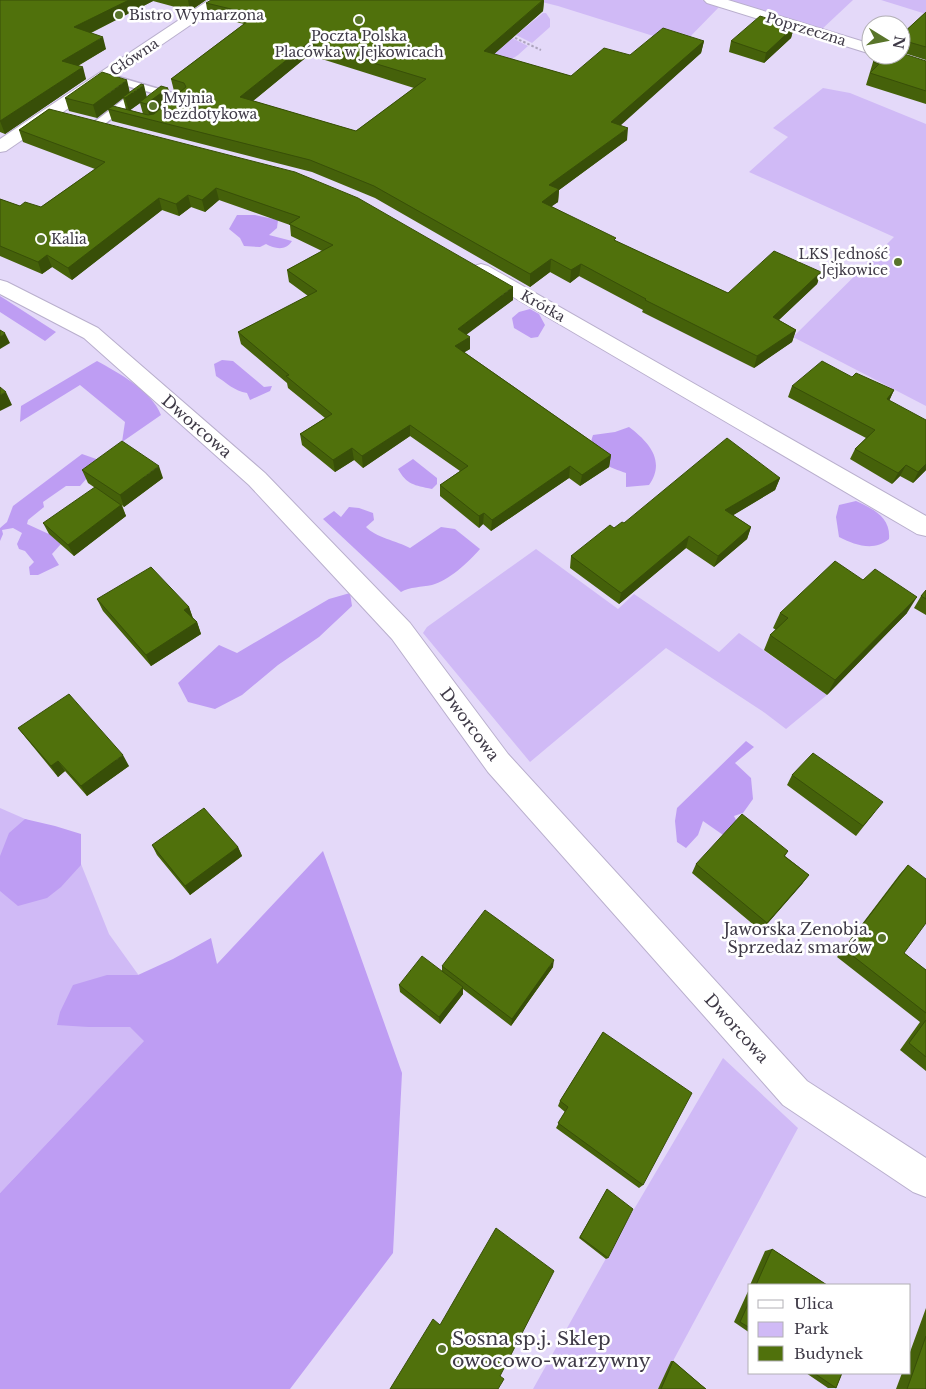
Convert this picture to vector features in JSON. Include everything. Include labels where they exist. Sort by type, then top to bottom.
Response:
[{"type":"street","name":"Główna","points":[[0,147],[219,0]]},
{"type":"street","name":"Poprzeczna","points":[[712,0],[861,46]]},
{"type":"street","points":[[51,113],[83,122],[121,120]]},
{"type":"street","name":"Krótka","points":[[461,259],[926,527]]},
{"type":"street","name":"Dworcowa","points":[[0,286],[91,333],[258,479],[401,631],[498,762],[795,1093],[926,1178]]},
{"type":"lane","points":[[106,76],[145,88],[158,96],[182,99],[159,116]]},
{"type":"lane","points":[[121,120],[145,88]]},
{"type":"path","points":[[509,35],[541,50]]},
{"type":"green space","points":[[534,0],[702,0],[721,5],[682,45]]},
{"type":"green space","points":[[716,0],[853,0],[821,30]]},
{"type":"green space","points":[[881,0],[926,0],[926,14]]},
{"type":"green space","points":[[543,13],[546,13],[550,19],[550,27],[532,43],[516,35]]},
{"type":"green space","points":[[512,38],[528,46],[499,68],[482,64]]},
{"type":"green space","name":"LKS Jedność Jejkowice","points":[[823,88],[850,93],[926,124],[926,406],[793,337],[894,237],[749,172],[788,137],[773,128]]},
{"type":"green space","points":[[536,549],[618,609],[634,594],[719,652],[739,633],[827,695],[786,729],[765,713],[666,648],[530,762],[423,633],[427,627]]},
{"type":"green space","points":[[0,808],[71,839],[109,934],[168,1016],[0,1193]]},
{"type":"green space","points":[[723,1058],[798,1128],[658,1389],[533,1389],[623,1228]]},
{"type":"shaded area","points":[[237,215],[255,215],[278,220],[277,228],[269,235],[292,241],[284,248],[266,244],[260,247],[244,246],[240,238],[229,229]]},
{"type":"shaded area","points":[[0,296],[56,332],[45,341],[0,312]]},
{"type":"shaded area","points":[[530,309],[539,314],[545,325],[538,337],[531,338],[514,328],[512,318],[519,312]]},
{"type":"shaded area","points":[[222,360],[233,361],[264,387],[272,386],[270,391],[250,400],[247,393],[234,389],[216,376],[214,364]]},
{"type":"shaded area","points":[[97,361],[125,377],[143,391],[157,406],[161,415],[122,442],[125,422],[80,385],[20,422],[21,406]]},
{"type":"shaded area","points":[[629,427],[643,439],[653,453],[656,468],[649,485],[626,487],[626,473],[605,464],[594,456],[591,443],[593,435],[615,432]]},
{"type":"shaded area","points":[[82,454],[102,461],[80,486],[66,486],[43,502],[44,507],[28,520],[27,524],[51,535],[61,544],[52,554],[59,565],[38,575],[30,575],[29,567],[34,562],[25,551],[19,549],[17,544],[22,533],[13,528],[2,530],[3,534],[0,541],[0,528],[7,522],[13,506]]},
{"type":"shaded area","points":[[413,459],[437,478],[437,484],[432,489],[412,483],[401,474],[398,469]]},
{"type":"shaded area","points":[[856,501],[869,507],[884,519],[889,531],[889,539],[877,545],[864,546],[851,543],[839,537],[836,517],[839,505]]},
{"type":"shaded area","points":[[349,507],[373,513],[374,520],[366,527],[380,536],[410,548],[441,527],[455,529],[480,549],[445,580],[401,592],[323,519],[334,511],[341,517]]},
{"type":"shaded area","points":[[350,593],[352,606],[319,637],[278,665],[242,695],[215,709],[188,702],[178,683],[219,645],[237,653],[329,599]]},
{"type":"shaded area","points":[[746,741],[754,747],[735,763],[751,778],[753,799],[743,813],[734,816],[738,824],[726,837],[703,821],[698,835],[686,848],[677,842],[675,821],[677,808]]},
{"type":"shaded area","points":[[25,819],[81,834],[81,865],[61,887],[47,898],[18,906],[0,891],[0,856],[9,833]]},
{"type":"shaded area","points":[[323,851],[402,1073],[393,1253],[290,1389],[0,1389],[0,1193],[144,1041],[130,1027],[57,1025],[60,1012],[73,985],[107,975],[138,975],[173,959],[211,938],[217,964]]},
{"type":"building","points":[[0,0],[129,0],[74,27],[103,37],[62,61],[83,67],[0,121]]},
{"type":"building","points":[[211,0],[543,0],[484,51],[571,76],[604,48],[630,55],[663,28],[704,41],[611,122],[628,128],[549,185],[559,189],[542,202],[616,238],[614,240],[728,293],[774,251],[821,272],[773,317],[796,330],[757,356],[645,300],[581,264],[571,270],[551,259],[530,274],[374,186],[310,160],[108,109],[113,106],[148,115],[154,114],[186,87],[184,83],[171,79],[256,15],[206,3]],"holes":[[[308,43],[426,79],[356,131],[240,97]]]},
{"type":"building","points":[[926,12],[926,47],[911,43],[911,26]]},
{"type":"building","points":[[760,16],[794,27],[766,53],[731,41]]},
{"type":"building","points":[[911,56],[926,61],[926,91],[870,73],[878,65],[911,65]]},
{"type":"building","points":[[102,72],[127,80],[93,105],[65,98]]},
{"type":"building","points":[[141,84],[144,85],[125,98],[123,97]]},
{"type":"building","points":[[161,86],[168,88],[146,104],[140,102]]},
{"type":"building","points":[[49,109],[295,172],[358,198],[513,287],[458,329],[470,337],[455,346],[611,455],[582,475],[570,466],[492,520],[484,513],[479,516],[440,485],[468,466],[410,425],[362,456],[352,448],[333,460],[300,434],[332,414],[286,376],[289,375],[238,332],[317,291],[287,270],[333,245],[289,224],[300,217],[216,188],[202,200],[188,195],[176,204],[159,198],[68,268],[47,255],[38,262],[0,246],[0,199],[20,206],[25,202],[41,207],[105,162],[19,130]]},
{"type":"building","points":[[0,330],[5,333],[0,337]]},
{"type":"building","points":[[822,361],[852,377],[856,373],[894,390],[887,399],[926,420],[926,464],[918,472],[906,465],[898,473],[855,449],[875,430],[792,386]]},
{"type":"building","points":[[0,387],[6,392],[0,395]]},
{"type":"building","points":[[727,438],[780,478],[725,510],[751,527],[718,556],[689,536],[621,593],[571,556],[610,525],[614,528],[622,522],[624,523]]},
{"type":"building","points":[[122,441],[159,466],[120,495],[82,470]]},
{"type":"building","points":[[95,487],[121,505],[68,545],[43,523]]},
{"type":"building","points":[[835,561],[863,580],[875,569],[917,597],[835,680],[770,635],[788,618],[780,613]]},
{"type":"building","points":[[151,567],[189,607],[184,610],[197,622],[146,655],[97,599]]},
{"type":"building","points":[[926,590],[926,599],[921,596]]},
{"type":"building","points":[[69,694],[123,755],[81,786],[58,761],[51,766],[18,728]]},
{"type":"building","points":[[813,753],[883,802],[863,826],[792,775]]},
{"type":"building","points":[[204,808],[238,847],[185,886],[152,845]]},
{"type":"building","points":[[742,814],[788,851],[784,856],[809,875],[767,923],[696,864]]},
{"type":"building","name":"Jaworska Zenobia. Sprzedaż smarów","points":[[908,865],[926,879],[926,923],[904,953],[926,970],[926,1013],[844,949]]},
{"type":"building","points":[[485,910],[554,960],[512,1019],[442,966]]},
{"type":"building","points":[[422,956],[463,987],[439,1017],[399,985]]},
{"type":"building","points":[[926,1020],[926,1057],[909,1043]]},
{"type":"building","points":[[603,1032],[692,1093],[643,1185],[558,1123],[568,1107],[560,1101]]},
{"type":"building","points":[[607,1189],[633,1209],[608,1258],[580,1237]]},
{"type":"building","points":[[496,1228],[554,1271],[500,1376],[504,1379],[498,1389],[390,1389],[433,1319],[440,1325]]},
{"type":"building","points":[[772,1249],[825,1284],[756,1284]]},
{"type":"building","points":[[748,1304],[748,1327],[740,1322]]},
{"type":"building","points":[[926,1336],[926,1389],[907,1389]]},
{"type":"building","points":[[673,1361],[701,1385],[706,1389],[661,1389]]},
{"type":"building","points":[[815,1374],[842,1374],[836,1388]]},
{"type":"place","name":"Bistro Wymarzona","points":[[119,15]]},
{"type":"place","name":"Poczta Polska Placówka w Jejkowicach","points":[[359,20]]},
{"type":"place","name":"Myjnia bezdotykowa","points":[[153,106]]},
{"type":"place","name":"Kalia","points":[[41,239]]},
{"type":"place","name":"LKS Jedność Jejkowice","points":[[898,262]]},
{"type":"place","name":"Jaworska Zenobia. Sprzedaż smarów","points":[[882,938]]},
{"type":"place","name":"Sosna sp.j. Sklep owocowo-warzywny","points":[[442,1349]]}]
